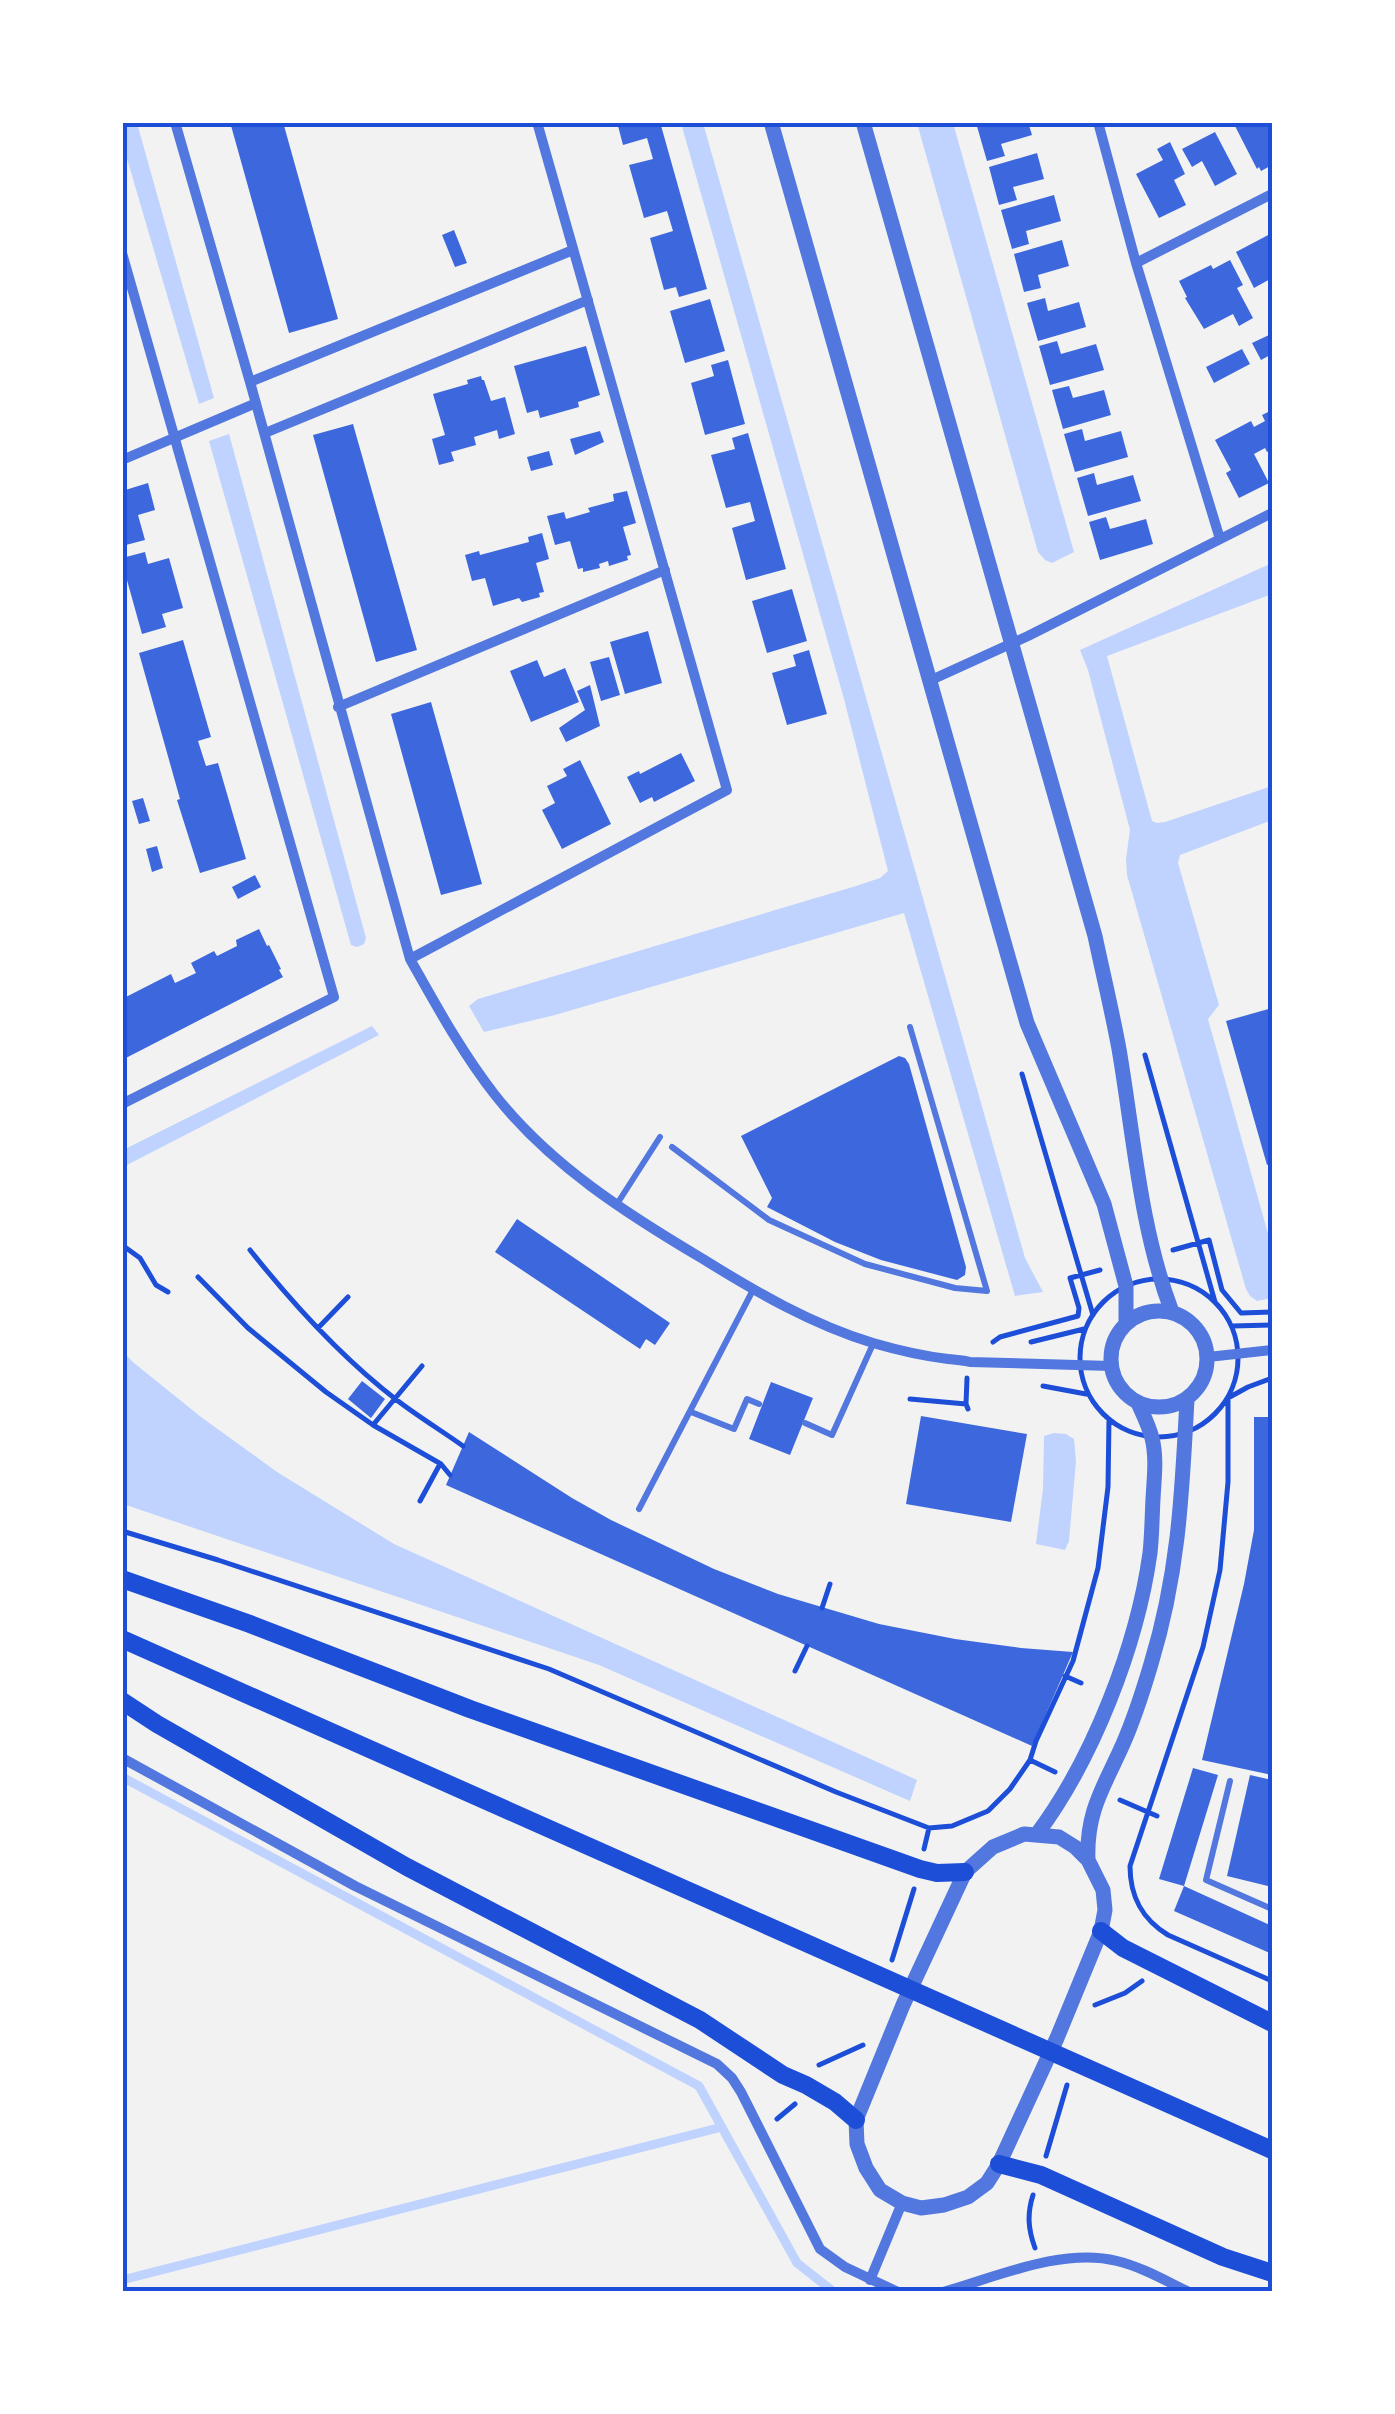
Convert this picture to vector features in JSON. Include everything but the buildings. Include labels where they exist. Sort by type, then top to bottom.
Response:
[{"type":"main road","points":[[122,1579],[470,1709],[920,1869],[937,1874],[965,1872]]},
{"type":"main road","points":[[122,1639],[1272,2150]]},
{"type":"main road","points":[[122,1701],[407,1867],[700,2020],[783,2074],[835,2102],[856,2120]]},
{"type":"main road","points":[[1102,1931],[1124,1948],[1272,2023]]},
{"type":"main road","points":[[999,2164],[1040,2174],[1223,2257],[1272,2273]]},
{"type":"street","points":[[175,122],[410,959],[447,1024],[495,1095],[544,1148],[590,1186],[753,1290],[842,1332],[874,1343],[970,1362],[1111,1366]]},
{"type":"street","points":[[410,959],[726,790],[537,122]]},
{"type":"street","points":[[771,122],[1027,1022],[1104,1204],[1126,1286],[1126,1323]]},
{"type":"street","points":[[863,122],[1095,936],[1119,1048],[1135,1165],[1160,1279],[1172,1312]]},
{"type":"street","points":[[1098,122],[1220,539]]},
{"type":"street","points":[[1136,262],[1272,194]]},
{"type":"street","points":[[250,382],[573,250]]},
{"type":"street","points":[[122,253],[334,997],[122,1104]]},
{"type":"street","points":[[264,433],[588,300]]},
{"type":"street","points":[[122,460],[256,404]]},
{"type":"street","points":[[929,680],[1012,644],[1272,513]]},
{"type":"street","points":[[338,708],[664,570]]},
{"type":"street","points":[[1172,1312],[1197,1328],[1208,1357],[1206,1373],[1198,1387],[1187,1399],[1163,1408],[1138,1402],[1116,1382],[1111,1366],[1113,1342],[1126,1323],[1140,1314],[1172,1312]]},
{"type":"street","points":[[1208,1357],[1272,1350]]},
{"type":"street","points":[[1088,1860],[1090,1818],[1124,1741],[1169,1600],[1178,1542],[1187,1399]]},
{"type":"street","points":[[1037,1834],[1058,1806],[1084,1755],[1131,1639],[1150,1548],[1154,1458],[1152,1437],[1138,1402]]},
{"type":"street","points":[[122,1758],[355,1886],[717,2064],[741,2092],[820,2249],[845,2268],[898,2292]]},
{"type":"street","points":[[1024,1834],[1059,1838],[1075,1846],[1088,1860],[1103,1890],[1102,1931],[999,2164],[986,2183],[968,2197],[944,2206],[921,2208],[880,2190],[857,2144],[856,2120],[903,2005],[965,1872],[993,1847],[1024,1834]]},
{"type":"street","points":[[870,2280],[902,2202]]},
{"type":"street","points":[[943,2292],[1040,2264],[1090,2256],[1120,2261],[1189,2292]]},
{"type":"lane","points":[[672,1147],[769,1220],[849,1257],[956,1288],[986,1292],[910,1027]]},
{"type":"lane","points":[[617,1204],[660,1137]]},
{"type":"lane","points":[[638,1509],[753,1290]]},
{"type":"lane","points":[[805,1423],[832,1435],[874,1343]]},
{"type":"lane","points":[[690,1412],[734,1428],[748,1399],[759,1404]]},
{"type":"lane","points":[[1230,1781],[1206,1880],[1272,1909]]},
{"type":"path","points":[[122,1245],[140,1258],[156,1285],[168,1292]]},
{"type":"path","points":[[250,1250],[318,1328],[397,1400],[463,1446]]},
{"type":"path","points":[[198,1276],[248,1328],[326,1392],[440,1464],[450,1475]]},
{"type":"path","points":[[122,1531],[548,1669],[836,1792],[930,1828],[952,1826],[988,1811],[1030,1760],[1080,1640],[1098,1568],[1108,1487],[1109,1420],[1130,1432],[1152,1437],[1185,1433],[1212,1418],[1228,1398],[1237,1374],[1238,1354],[1232,1326],[1216,1302],[1178,1281],[1160,1279],[1126,1286],[1092,1315]]},
{"type":"path","points":[[318,1328],[348,1297]]},
{"type":"path","points":[[1232,1326],[1272,1325]]},
{"type":"path","points":[[373,1425],[422,1366]]},
{"type":"path","points":[[1228,1398],[1272,1378]]},
{"type":"path","points":[[1228,1398],[1228,1482],[1220,1570],[1203,1647],[1130,1866],[1130,1878],[1138,1906],[1155,1927],[1272,1981]]},
{"type":"path","points":[[910,1399],[966,1404],[968,1409]]},
{"type":"path","points":[[420,1501],[440,1464]]},
{"type":"path","points":[[822,1608],[830,1584]]},
{"type":"path","points":[[795,1671],[808,1646]]},
{"type":"path","points":[[1065,1675],[1081,1682]]},
{"type":"path","points":[[1148,1812],[1157,1816]]},
{"type":"path","points":[[1040,2174],[1028,2223],[1040,2264]]},
{"type":"water","points":[[123,122],[137,123],[214,398],[199,404],[123,145]]},
{"type":"water","points":[[681,123],[703,123],[1025,1258],[1043,1292],[1015,1296],[904,913],[484,1032],[469,1006],[478,999],[856,886],[888,871],[844,699]]},
{"type":"water","points":[[917,123],[953,123],[1074,552],[1052,563],[1038,552]]},
{"type":"water","points":[[229,434],[366,938],[357,947],[351,945],[209,441]]},
{"type":"water","points":[[1272,563],[1272,594],[1107,656],[1152,821],[1165,822],[1272,786],[1272,820],[1180,855],[1178,863],[1219,1005],[1208,1019],[1272,1248],[1272,1298],[1257,1301],[1246,1289],[1127,875],[1130,830],[1080,650]]},
{"type":"water","points":[[372,1026],[379,1035],[123,1167],[123,1150]]},
{"type":"water","points":[[122,1351],[201,1417],[277,1472],[394,1544],[917,1780],[910,1801],[599,1665],[123,1504]]},
{"type":"water","points":[[1054,1433],[1074,1439],[1076,1461],[1065,1550],[1036,1544],[1044,1436]]},
{"type":"waterway","points":[[122,1777],[699,2086],[797,2263],[834,2292]]},
{"type":"waterway","points":[[122,2280],[722,2127]]}]
